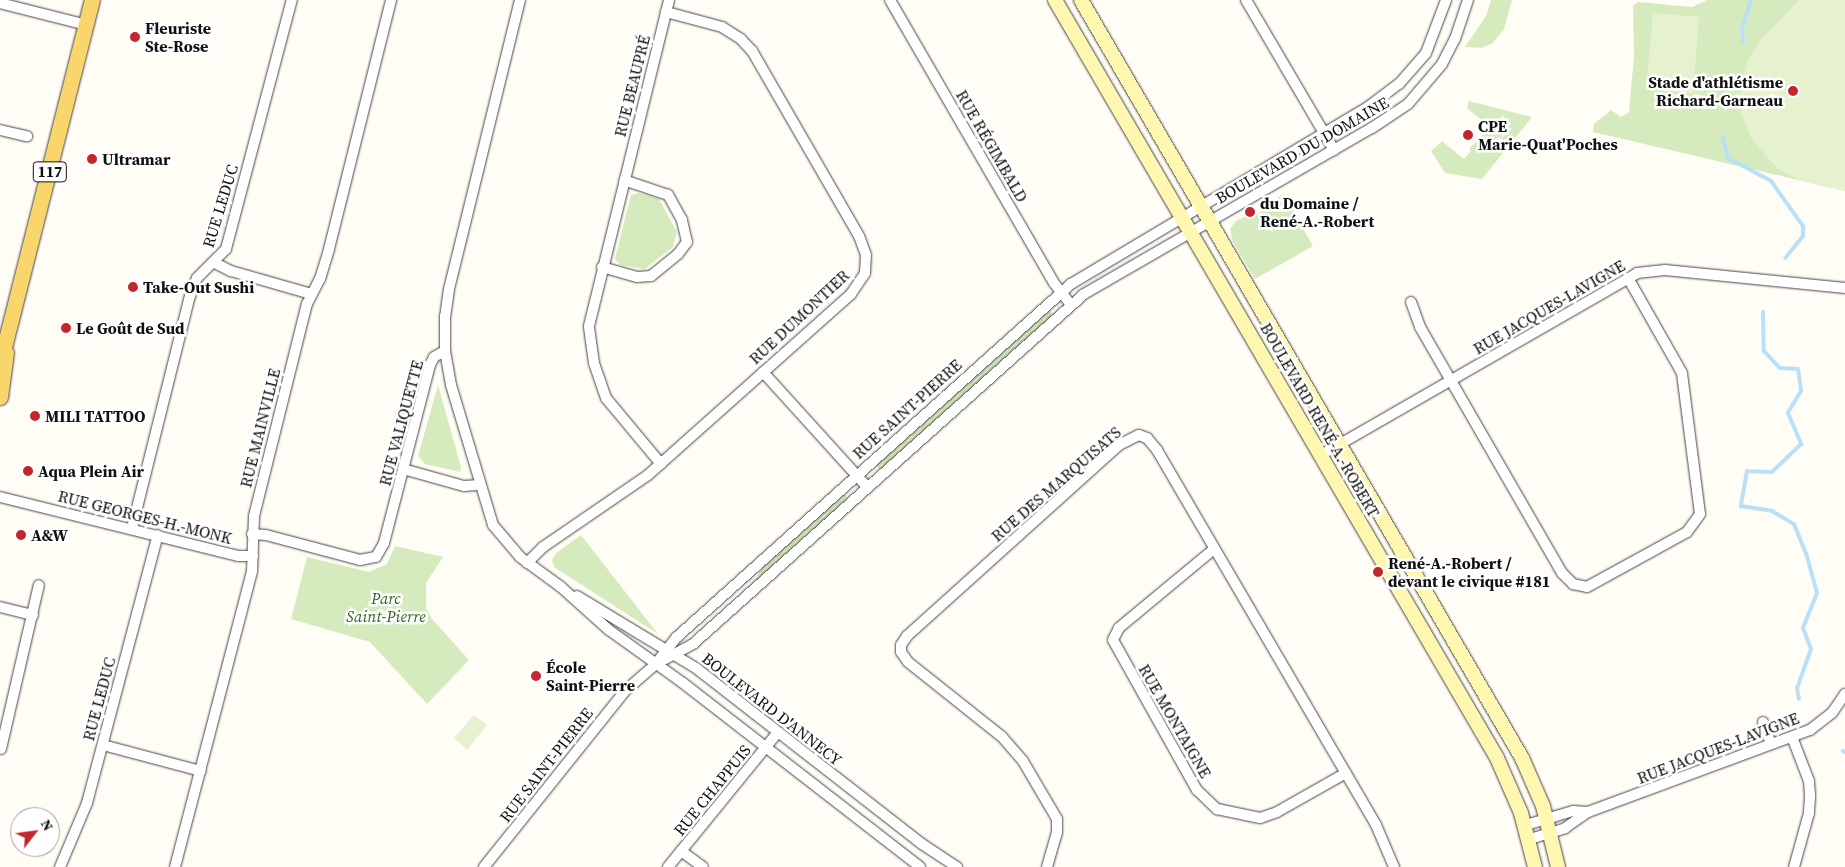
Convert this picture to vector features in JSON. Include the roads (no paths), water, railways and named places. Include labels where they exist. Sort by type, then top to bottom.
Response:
[{"type":"main road","name":"117","points":[[0,363],[7,344],[92,0]]},
{"type":"main road","name":"117","points":[[0,397],[7,344]]},
{"type":"street","name":"RUE LEDUC","points":[[132,528],[190,296],[197,278],[216,263],[226,249],[292,0]]},
{"type":"street","name":"RUE MAINVILLE","points":[[175,867],[252,572],[254,516],[312,294],[329,250],[391,0]]},
{"type":"street","name":"RUE VALIQUETTE","points":[[252,534],[266,535],[360,560],[373,559],[384,543],[430,365],[434,357],[445,351],[449,289],[520,0]]},
{"type":"street","name":"RUE BEAUPRÉ","points":[[661,464],[617,414],[601,386],[589,334],[602,267],[669,0]]},
{"type":"street","name":"RUE RÉGIMBALD","points":[[890,0],[1061,292],[1071,305]]},
{"type":"street","name":"BOULEVARD RENÉ-A.-ROBERT","points":[[1055,0],[1496,758],[1526,825],[1535,867]]},
{"type":"street","name":"BOULEVARD RENÉ-A.-ROBERT","points":[[1080,0],[1522,758],[1547,819],[1558,867]]},
{"type":"street","points":[[1246,0],[1334,150]]},
{"type":"street","name":"BOULEVARD DU DOMAINE","points":[[1200,205],[1324,133],[1388,93],[1417,66],[1430,45],[1446,0]]},
{"type":"street","name":"BOULEVARD DU DOMAINE","points":[[1210,222],[1392,116],[1426,86],[1455,39],[1468,0]]},
{"type":"street","points":[[0,3],[86,25]]},
{"type":"street","name":"RUE DUMONTIER","points":[[527,563],[543,547],[635,485],[661,464],[856,289],[865,273],[864,248],[749,47],[722,28],[666,12]]},
{"type":"street","points":[[0,130],[27,136]]},
{"type":"street","points":[[602,267],[637,276],[652,276],[678,254],[687,242],[682,220],[665,193],[624,180]]},
{"type":"street","name":"RUE SAINT-PIERRE","points":[[671,652],[677,637],[1061,292],[1093,269],[1200,205]]},
{"type":"street","name":"RUE SAINT-PIERRE","points":[[484,867],[618,698],[656,664],[671,652],[692,644],[1094,286],[1190,231],[1210,222]]},
{"type":"street","points":[[216,263],[231,272],[312,294]]},
{"type":"street","name":"RUE JACQUES-LAVIGNE","points":[[1320,456],[1628,278],[1650,270],[1845,288]]},
{"type":"street","points":[[1411,302],[1417,321],[1450,380],[1566,578],[1582,587],[1601,582],[1691,529],[1701,511],[1682,373],[1628,278]]},
{"type":"street","name":"BOULEVARD D'ANNECY","points":[[445,351],[451,385],[480,485],[496,529],[527,563],[561,587],[671,652],[778,732],[941,863],[957,867]]},
{"type":"street","points":[[764,372],[868,488]]},
{"type":"street","name":"RUE DES MARQUISATS","points":[[1047,867],[1057,834],[1057,819],[1022,761],[1001,736],[908,662],[901,652],[903,642],[1132,436],[1144,436],[1154,445],[1381,834],[1394,867]]},
{"type":"street","points":[[402,468],[464,486],[480,485]]},
{"type":"street","name":"RUE GEORGES-H.-MONK","points":[[0,496],[238,556],[253,556]]},
{"type":"street","name":"RUE LEDUC","points":[[60,867],[81,822],[158,535]]},
{"type":"street","name":"RUE MONTAIGNE","points":[[1214,549],[1199,558],[1119,628],[1112,640],[1192,781],[1204,798],[1217,808],[1260,818],[1277,812],[1346,773]]},
{"type":"street","points":[[1,749],[39,585]]},
{"type":"street","name":"BOULEVARD D'ANNECY","points":[[561,587],[609,630],[766,747],[920,867]]},
{"type":"street","points":[[0,608],[33,615]]},
{"type":"street","name":"RUE JACQUES-LAVIGNE","points":[[1530,839],[1551,833],[1577,822],[1588,812],[1792,737],[1825,720],[1845,694]]},
{"type":"street","points":[[1763,722],[1771,744]]},
{"type":"street","name":"RUE CHAPPUIS","points":[[668,867],[778,732]]},
{"type":"street","points":[[1792,737],[1809,781],[1810,797],[1809,813],[1794,867]]},
{"type":"street","points":[[103,745],[201,771]]},
{"type":"street","name":"RUE JACQUES-LAVIGNE","points":[[1526,825],[1573,811],[1588,812]]},
{"type":"street","points":[[681,851],[703,867]]},
{"type":"waterway","points":[[1743,42],[1742,28],[1751,0]]},
{"type":"waterway","points":[[1723,138],[1728,158],[1771,181],[1803,226],[1803,236],[1785,258]]},
{"type":"waterway","points":[[1763,312],[1764,351],[1780,368],[1798,369],[1801,391],[1788,413],[1801,444],[1772,472],[1747,471],[1741,506],[1772,511],[1794,524],[1806,553],[1817,593],[1803,628],[1811,649],[1797,688],[1799,699]]},
{"type":"place","name":"Fleuriste Ste-Rose","points":[[135,37]]},
{"type":"place","name":"Stade d'athlétisme Richard-Garneau","points":[[1793,91]]},
{"type":"place","name":"CPE Marie-Quat'Poches","points":[[1468,135]]},
{"type":"place","name":"Ultramar","points":[[92,159]]},
{"type":"place","name":"du Domaine / René-A.-Robert","points":[[1250,212]]},
{"type":"place","name":"Take-Out Sushi","points":[[133,287]]},
{"type":"place","name":"Le Goût de Sud","points":[[66,328]]},
{"type":"place","name":"MILI TATTOO","points":[[35,416]]},
{"type":"place","name":"Aqua Plein Air","points":[[28,471]]},
{"type":"place","name":"A&W","points":[[21,535]]},
{"type":"place","name":"René-A.-Robert / devant le civique #181","points":[[1378,572]]},
{"type":"place","name":"École Saint-Pierre","points":[[536,676]]},
{"type":"park label","name":"Parc Saint-Pierre","points":[[386,607]]}]
